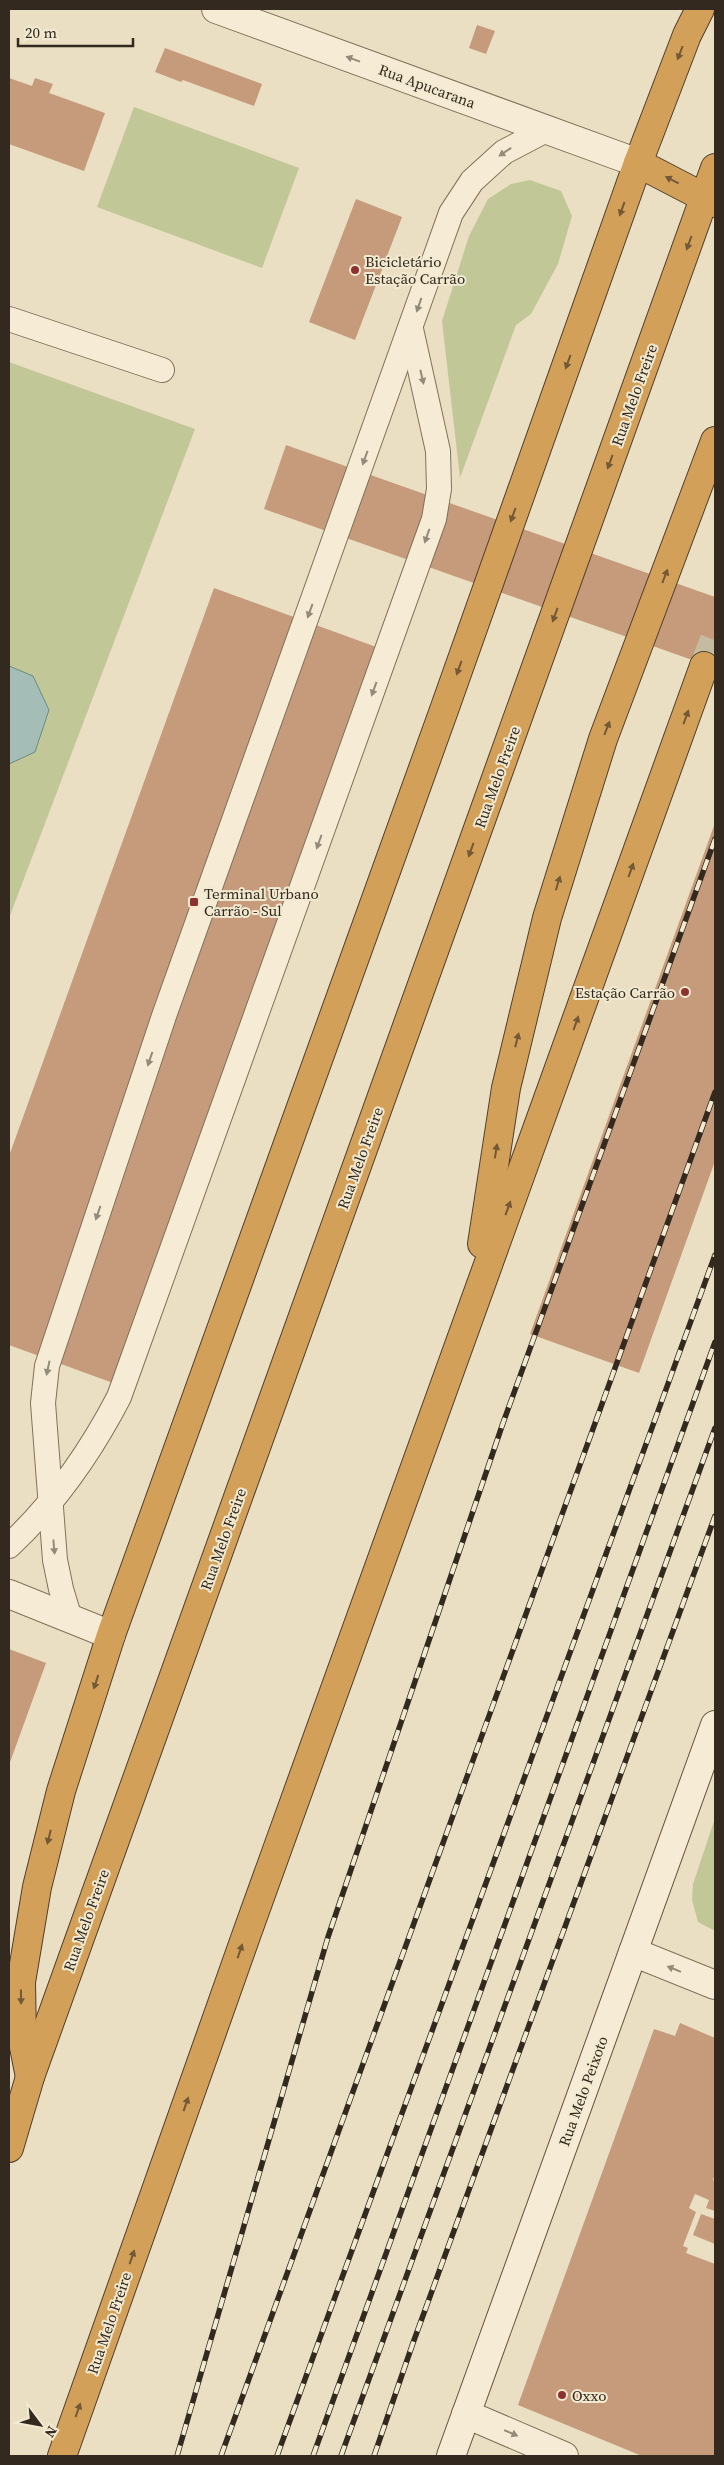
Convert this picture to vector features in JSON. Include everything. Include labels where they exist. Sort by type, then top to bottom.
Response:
[{"type":"highway","points":[[30,2076],[22,2037],[21,1982],[36,1887],[61,1791],[111,1635],[444,710],[638,163],[687,35],[700,9]]},
{"type":"highway","points":[[638,163],[710,200]]},
{"type":"highway","name":"Rua Melo Freire","points":[[9,2148],[30,2076],[710,200],[715,168]]},
{"type":"highway","points":[[473,1303],[506,1088],[547,918],[604,739],[715,441]]},
{"type":"highway","name":"Rua Melo Freire","points":[[62,2456],[243,1942],[704,666]]},
{"type":"main road","name":"Rua Apucarana","points":[[216,9],[548,128],[638,163]]},
{"type":"main road","points":[[9,1594],[111,1635]]},
{"type":"main road","name":"Rua Melo Peixoto","points":[[451,2456],[715,1725]]},
{"type":"main road","points":[[633,1952],[715,1985]]},
{"type":"main road","points":[[466,2414],[564,2456]]},
{"type":"lane","points":[[70,1619],[60,1589],[55,1560],[43,1403],[47,1366],[165,1013],[451,213],[472,181],[504,152],[548,128]]},
{"type":"lane","points":[[9,319],[162,370]]},
{"type":"lane","points":[[9,1546],[50,1502],[98,1438],[119,1397],[434,518],[439,489],[438,451],[411,329]]},
{"type":"green space","points":[[134,107],[299,168],[262,268],[97,207]]},
{"type":"green space","points":[[530,180],[561,191],[572,216],[558,264],[531,314],[516,325],[460,478],[442,321],[469,236],[488,199],[511,184]]},
{"type":"green space","points":[[9,362],[195,429],[9,918]]},
{"type":"green space","points":[[715,1818],[715,1931],[698,1922],[692,1900],[693,1884]]},
{"type":"water","points":[[9,666],[33,676],[49,710],[35,752],[9,764]]},
{"type":"building","points":[[477,25],[495,31],[486,54],[469,48]]},
{"type":"building","points":[[165,48],[262,84],[254,106],[183,80],[181,82],[155,72]]},
{"type":"building","points":[[9,78],[32,86],[35,78],[53,84],[49,93],[105,113],[84,171],[9,144]]},
{"type":"building","name":"Bicicletário Estação Carrão","points":[[356,199],[402,217],[355,340],[309,322]]},
{"type":"building","points":[[286,445],[715,597],[715,668],[264,509]]},
{"type":"building","name":"Terminal Urbano Carrão - Sul","points":[[214,588],[379,648],[113,1383],[9,1345],[9,1156]]},
{"type":"building","name":"Estação Carrão","points":[[715,823],[715,1161],[639,1373],[530,1334]]},
{"type":"building","points":[[9,1649],[46,1663],[9,1765]]},
{"type":"building","points":[[680,2023],[715,2038],[715,2174],[713,2180],[715,2181],[715,2211],[706,2208],[709,2200],[695,2194],[689,2208],[696,2212],[683,2246],[688,2248],[686,2253],[715,2264],[715,2456],[642,2456],[518,2405],[654,2029],[675,2036]]},
{"type":"building","points":[[701,2214],[715,2219],[715,2244],[693,2235]]},
{"type":"tunnel","points":[[704,666],[715,637]]},
{"type":"railway","points":[[177,2456],[328,1937],[503,1423],[715,839]]},
{"type":"railway","points":[[221,2456],[715,1092]]},
{"type":"railway","points":[[277,2456],[715,1255]]},
{"type":"railway","points":[[313,2456],[715,1342]]},
{"type":"railway","points":[[341,2456],[715,1428]]},
{"type":"railway","points":[[374,2456],[413,2343],[715,1516]]},
{"type":"place","name":"Bicicletário Estação Carrão","points":[[355,270]]},
{"type":"place","name":"Terminal Urbano Carrão - Sul","points":[[194,902]]},
{"type":"place","name":"Estação Carrão","points":[[685,992]]},
{"type":"place","name":"Oxxo","points":[[562,2395]]}]
